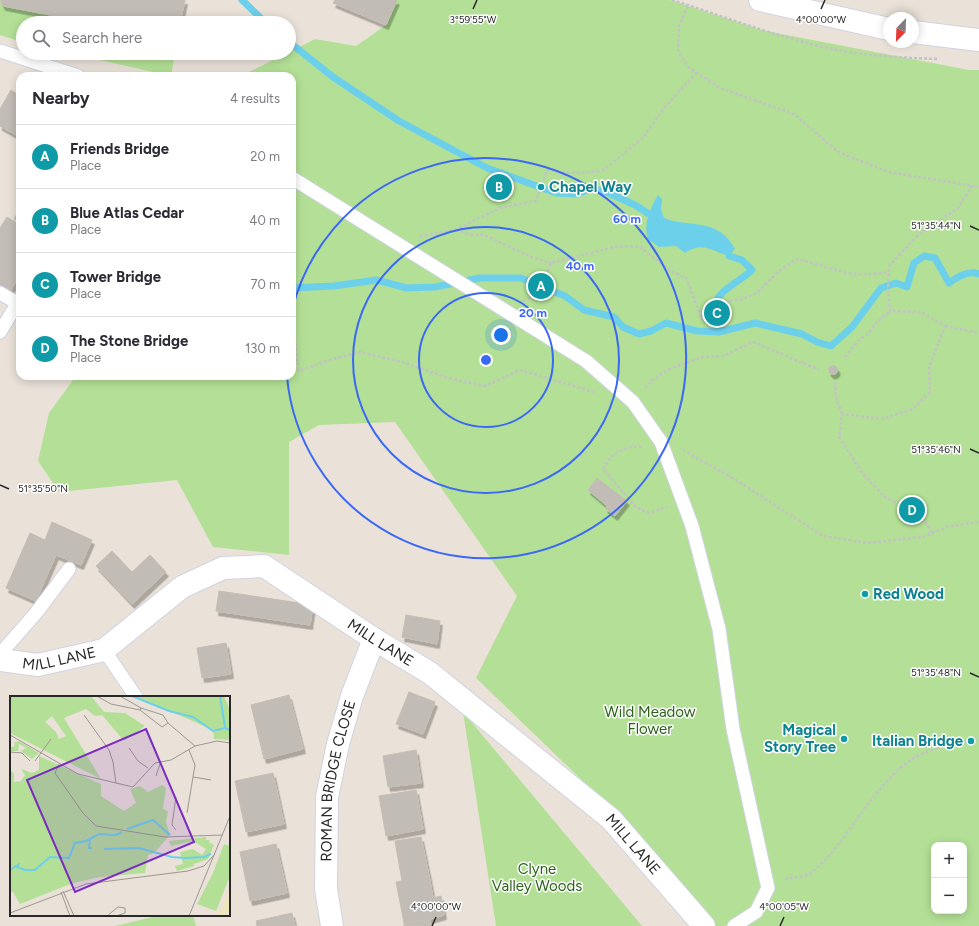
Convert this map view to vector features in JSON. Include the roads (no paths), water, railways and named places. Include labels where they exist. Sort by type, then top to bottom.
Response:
[{"type":"street","points":[[760,0],[883,27]]},
{"type":"street","points":[[919,33],[979,40]]},
{"type":"street","name":"MILL LANE","points":[[0,660],[38,665],[104,650],[182,587],[223,568],[264,566],[374,639],[430,673],[611,818],[704,926]]},
{"type":"street","name":"ROMAN BRIDGE CLOSE","points":[[332,926],[326,889],[326,797],[338,744],[352,696],[374,639]]},
{"type":"lane","points":[[0,51],[16,56]]},
{"type":"lane","points":[[28,60],[66,72]]},
{"type":"lane","points":[[296,181],[383,235],[409,249],[586,361],[628,398],[663,447],[692,526],[719,629],[733,729],[768,888],[756,912],[734,926]]},
{"type":"lane","points":[[0,293],[16,300]]},
{"type":"lane","points":[[0,332],[16,306]]},
{"type":"lane","points":[[0,654],[36,613],[69,569]]},
{"type":"lane","points":[[104,650],[135,696]]},
{"type":"water","points":[[658,195],[662,199],[661,209],[664,218],[672,221],[706,226],[714,229],[728,239],[735,249],[729,256],[702,247],[691,249],[685,253],[676,246],[659,247],[648,239],[646,227],[648,216]]},
{"type":"waterway","points":[[242,0],[259,16]]},
{"type":"waterway","points":[[296,48],[333,77],[399,121],[487,168],[556,193],[577,194],[591,189],[604,191],[635,205],[649,214]]},
{"type":"waterway","points":[[719,332],[715,310],[718,298],[726,289],[752,270],[742,260],[729,256]]},
{"type":"waterway","points":[[296,288],[334,286],[376,280],[407,288],[435,287],[480,278],[521,278],[565,296],[584,310],[614,317],[623,327],[639,334],[651,331],[666,323],[697,331],[719,332],[755,323],[802,334],[817,342],[831,346],[852,327],[881,288],[896,283],[907,287],[914,263],[924,256],[935,258],[949,283],[959,276],[971,273],[979,274]]},
{"type":"place","name":"Blue Atlas Cedar","points":[[499,187]]},
{"type":"place","name":"Chapel Way","points":[[541,187]]},
{"type":"place","name":"Friends Bridge","points":[[541,286]]},
{"type":"place","name":"Tower Bridge","points":[[717,313]]},
{"type":"place","name":"The Stone Bridge","points":[[912,510]]},
{"type":"place","name":"Red Wood","points":[[865,594]]},
{"type":"place","name":"Magical Story Tree","points":[[844,739]]},
{"type":"place","name":"Italian Bridge","points":[[971,741]]},
{"type":"park label","name":"Wild Meadow Flower","points":[[650,720]]},
{"type":"park label","name":"Clyne Valley Woods","points":[[537,878]]}]
